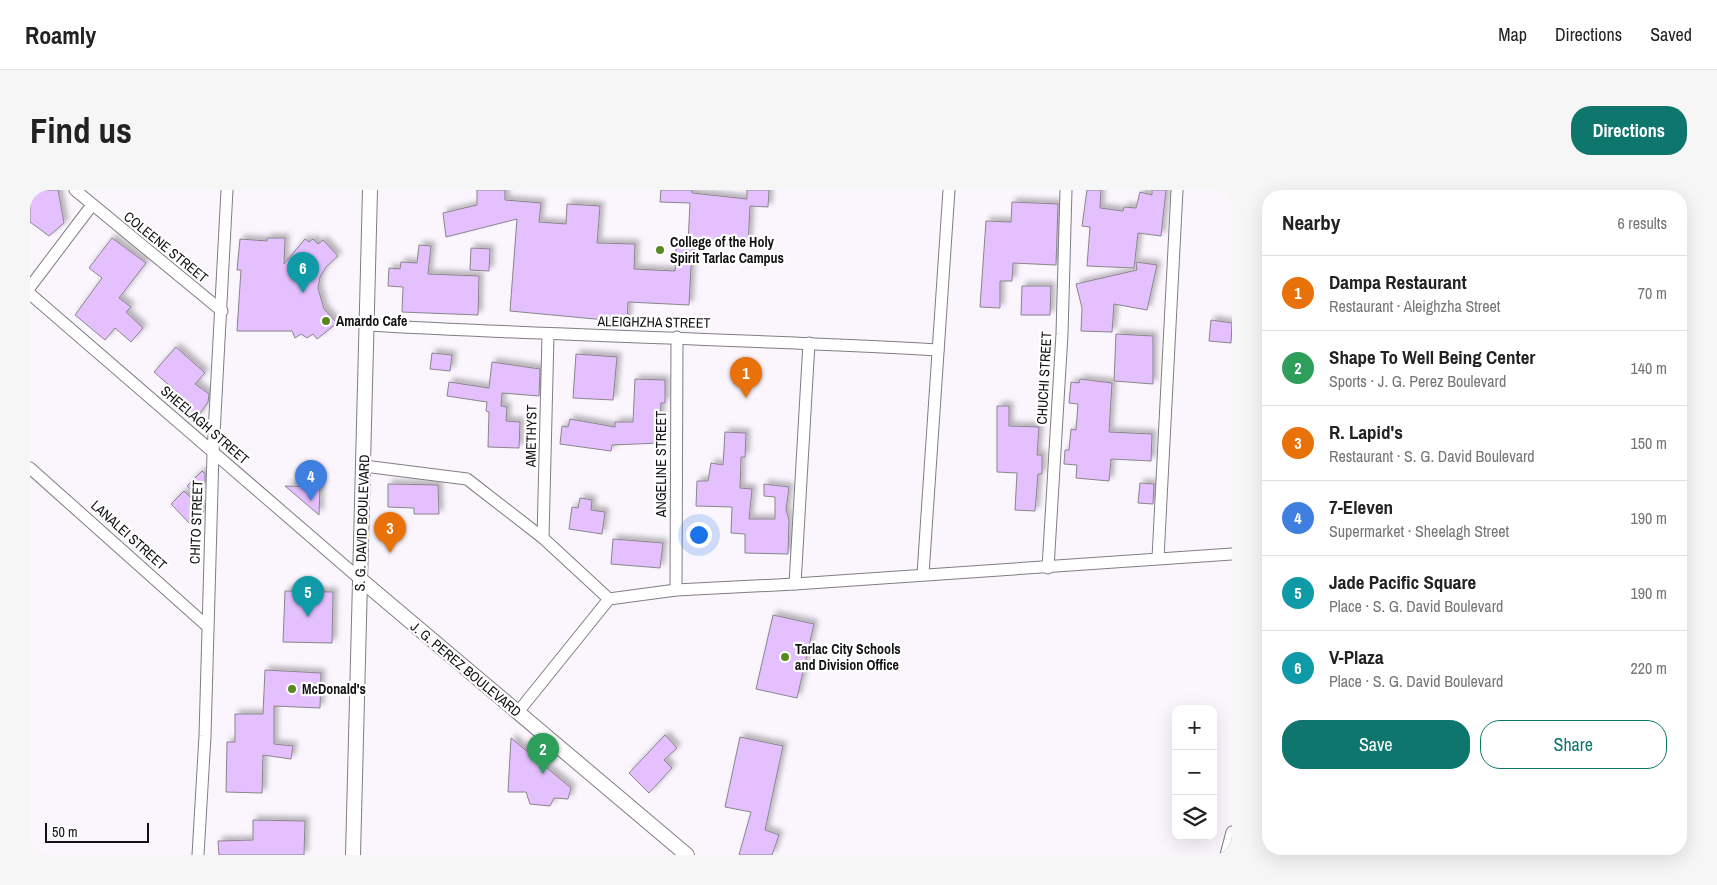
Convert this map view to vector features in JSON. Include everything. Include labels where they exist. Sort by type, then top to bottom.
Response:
[{"type":"street","name":"COLEENE STREET","points":[[76,190],[222,311]]},
{"type":"street","name":"CHITO STREET","points":[[198,855],[205,736],[213,453],[222,311],[226,190]]},
{"type":"street","name":"S. G. DAVID BOULEVARD","points":[[353,855],[370,190]]},
{"type":"street","points":[[923,574],[949,190]]},
{"type":"street","name":"CHUCHI STREET","points":[[1048,568],[1062,334],[1066,190]]},
{"type":"street","points":[[1158,558],[1177,190]]},
{"type":"street","points":[[30,287],[92,205]]},
{"type":"street","name":"SHEELAGH STREET","points":[[30,294],[360,579]]},
{"type":"street","name":"ALEIGHZHA STREET","points":[[368,325],[548,335],[676,337],[938,350]]},
{"type":"street","name":"AMETHYST","points":[[544,538],[548,335]]},
{"type":"street","name":"ANGELINE STREET","points":[[676,337],[676,590]]},
{"type":"street","points":[[795,584],[809,343]]},
{"type":"street","points":[[364,466],[467,479],[544,538],[609,599]]},
{"type":"street","name":"LANALEI STREET","points":[[30,468],[207,626]]},
{"type":"street","points":[[518,712],[609,599],[676,590],[1048,568],[1158,558],[1232,554]]},
{"type":"street","name":"J. G. PEREZ BOULEVARD","points":[[360,579],[687,855]]},
{"type":"street","points":[[1226,855],[1232,832]]},
{"type":"building","points":[[30,190],[58,190],[64,223],[49,236],[30,222]]},
{"type":"building","points":[[477,190],[505,190],[505,200],[541,203],[539,222],[566,224],[567,204],[600,206],[597,243],[635,244],[634,269],[675,271],[676,247],[692,248],[689,305],[628,302],[627,322],[510,311],[517,219],[446,237],[443,213],[477,205]]},
{"type":"building","points":[[661,190],[692,190],[692,193],[747,199],[747,190],[769,190],[768,207],[750,206],[748,246],[688,243],[690,203],[660,202]]},
{"type":"building","points":[[1087,190],[1101,190],[1100,208],[1123,211],[1124,207],[1136,208],[1140,192],[1152,195],[1152,190],[1166,190],[1161,236],[1138,233],[1134,268],[1087,266],[1090,227],[1082,226]]},
{"type":"building","points":[[1012,202],[1058,204],[1056,265],[1013,263],[1012,281],[1000,281],[1000,308],[980,307],[986,221],[1011,222]]},
{"type":"building","points":[[112,238],[146,263],[119,298],[131,307],[126,312],[143,328],[131,342],[115,328],[105,340],[75,315],[102,278],[89,268]]},
{"type":"building","points":[[267,238],[285,238],[284,264],[305,239],[309,242],[313,239],[318,244],[323,240],[338,256],[326,267],[320,277],[318,288],[324,309],[337,323],[317,339],[313,334],[307,338],[301,334],[295,338],[292,331],[237,331],[241,270],[237,270],[240,239],[267,241]]},
{"type":"building","points":[[419,245],[431,246],[428,274],[479,276],[478,315],[402,312],[403,287],[388,286],[389,268],[400,269],[401,262],[417,263]]},
{"type":"building","points":[[471,248],[490,249],[489,271],[470,270]]},
{"type":"building","points":[[1136,262],[1157,265],[1147,310],[1114,304],[1112,332],[1081,331],[1082,308],[1076,284],[1137,270]]},
{"type":"building","points":[[1022,286],[1051,286],[1050,315],[1021,315]]},
{"type":"building","points":[[1211,320],[1232,323],[1231,343],[1209,341]]},
{"type":"building","points":[[1116,334],[1153,336],[1153,384],[1114,381]]},
{"type":"building","points":[[176,347],[205,373],[195,384],[209,394],[208,402],[196,419],[182,408],[187,401],[154,372]]},
{"type":"building","points":[[432,353],[452,355],[450,371],[430,369]]},
{"type":"building","points":[[576,354],[617,357],[613,400],[573,398]]},
{"type":"building","points":[[492,362],[540,369],[539,396],[502,393],[501,406],[507,407],[506,421],[520,422],[519,448],[488,447],[489,412],[486,411],[487,402],[447,396],[449,382],[489,388]]},
{"type":"building","points":[[635,379],[665,380],[665,403],[661,403],[659,443],[612,445],[611,451],[560,444],[562,426],[568,427],[570,419],[615,427],[615,422],[633,422]]},
{"type":"building","points":[[1080,379],[1112,383],[1109,432],[1152,434],[1151,461],[1111,459],[1109,481],[1076,478],[1077,465],[1064,464],[1065,450],[1069,450],[1071,429],[1076,430],[1078,404],[1069,403],[1071,382],[1079,383]]},
{"type":"building","points":[[997,406],[1009,406],[1009,426],[1039,427],[1037,455],[1042,455],[1042,474],[1038,474],[1035,511],[1015,510],[1017,473],[997,472]]},
{"type":"building","points":[[725,432],[746,433],[745,457],[741,457],[740,488],[752,489],[749,519],[775,519],[775,497],[764,496],[764,484],[789,487],[786,510],[789,520],[788,554],[745,553],[745,534],[731,533],[732,507],[696,506],[697,481],[708,481],[711,463],[723,465]]},
{"type":"building","points":[[202,471],[205,474],[205,483],[195,493],[187,486]]},
{"type":"building","points":[[1140,483],[1154,484],[1153,504],[1138,503]]},
{"type":"building","points":[[388,484],[438,485],[439,514],[414,514],[414,508],[388,507]]},
{"type":"building","points":[[285,486],[320,487],[319,515]]},
{"type":"building","points":[[184,491],[204,511],[191,525],[171,504]]},
{"type":"building","points":[[580,498],[592,500],[591,510],[605,512],[602,534],[569,529],[572,507],[578,508]]},
{"type":"building","points":[[613,539],[663,543],[660,568],[611,564]]},
{"type":"building","points":[[285,591],[333,592],[332,643],[283,642]]},
{"type":"building","name":"Tarlac City Schools and Division Office","points":[[773,615],[814,624],[797,698],[756,689]]},
{"type":"building","points":[[265,670],[321,673],[320,708],[274,706],[274,744],[293,746],[291,759],[263,755],[262,793],[226,792],[227,742],[235,742],[235,714],[263,714]]},
{"type":"building","points":[[665,735],[677,748],[664,760],[672,768],[649,793],[629,773]]},
{"type":"building","points":[[740,737],[783,746],[765,830],[779,835],[772,855],[739,855],[751,812],[725,807]]},
{"type":"building","points":[[511,738],[571,788],[568,799],[554,798],[550,806],[530,804],[526,792],[508,792]]},
{"type":"building","points":[[253,820],[305,821],[304,855],[219,855],[218,841],[253,840]]},
{"type":"place","name":"College of the Holy Spirit Tarlac Campus","points":[[660,250]]},
{"type":"place","name":"V-Plaza","points":[[303,293]]},
{"type":"place","name":"Amardo Cafe","points":[[326,321]]},
{"type":"place","name":"Dampa Restaurant","points":[[746,398]]},
{"type":"place","name":"7-Eleven","points":[[311,501]]},
{"type":"place","name":"R. Lapid's","points":[[390,553]]},
{"type":"place","name":"Jade Pacific Square","points":[[308,617]]},
{"type":"place","name":"Tarlac City Schools and Division Office","points":[[785,657]]},
{"type":"place","name":"McDonald's","points":[[292,689]]},
{"type":"place","name":"Shape To Well Being Center","points":[[543,774]]}]
